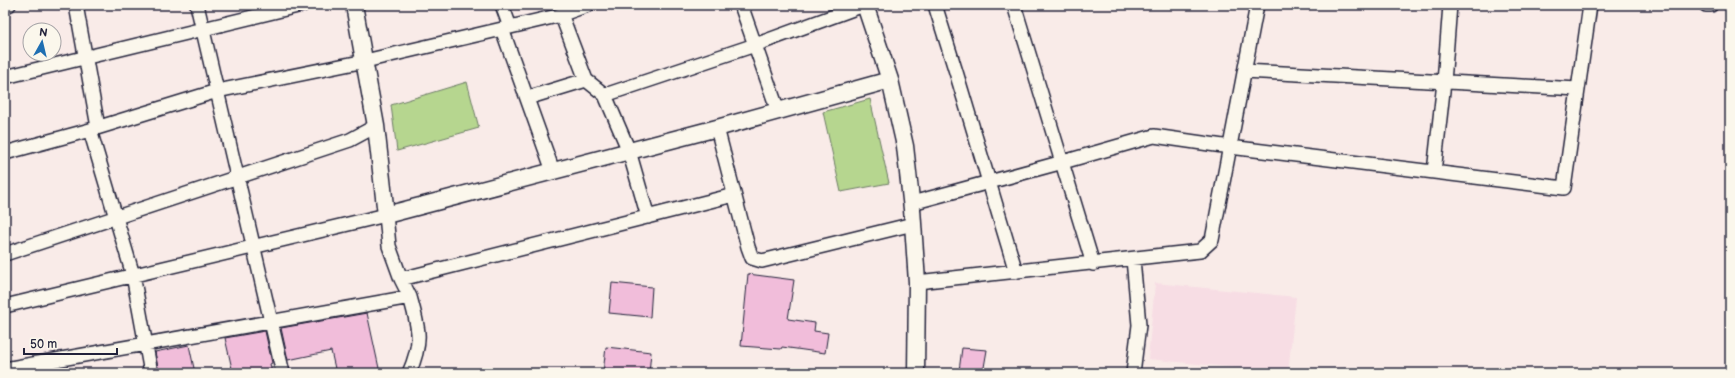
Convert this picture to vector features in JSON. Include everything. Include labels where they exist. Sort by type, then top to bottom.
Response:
[{"type":"street","points":[[5,6],[9,5]]},
{"type":"street","points":[[76,5],[85,58],[94,128],[115,217],[133,275],[151,373]]},
{"type":"street","points":[[197,5],[283,373]]},
{"type":"street","points":[[5,77],[302,5]]},
{"type":"street","points":[[354,5],[376,126],[389,246],[401,279],[410,297],[418,327],[418,354],[409,373]]},
{"type":"street","points":[[502,5],[506,28],[527,98],[553,171]]},
{"type":"street","points":[[5,153],[217,91],[365,61],[506,28],[561,14],[588,5]]},
{"type":"street","points":[[741,5],[778,111]]},
{"type":"street","points":[[605,95],[755,45],[865,5],[890,80],[905,146],[912,203],[917,282],[916,373]]},
{"type":"street","points":[[934,5],[1016,272]]},
{"type":"street","points":[[1014,5],[1093,264]]},
{"type":"street","points":[[917,282],[1093,264],[1200,251],[1212,240],[1257,5]]},
{"type":"street","points":[[1434,172],[1444,82],[1449,5]]},
{"type":"street","points":[[912,203],[1154,136],[1230,147],[1564,188],[1590,5]]},
{"type":"street","points":[[561,14],[586,80],[605,95],[629,151],[648,217]]},
{"type":"street","points":[[1244,71],[1578,89]]},
{"type":"street","points":[[527,98],[586,80]]},
{"type":"street","points":[[5,306],[386,215],[716,128],[890,80]]},
{"type":"street","points":[[5,254],[350,140],[376,126]]},
{"type":"street","points":[[716,128],[752,258],[762,261],[913,224]]},
{"type":"street","points":[[401,279],[734,195]]},
{"type":"street","points":[[1133,259],[1139,326],[1133,373]]},
{"type":"street","points":[[5,369],[410,297]]},
{"type":"shaded area","points":[[1155,283],[1296,297],[1288,373],[1148,359]]},
{"type":"green space","points":[[467,82],[479,128],[397,151],[391,105]]},
{"type":"green space","points":[[870,99],[889,183],[841,192],[823,112]]},
{"type":"building","points":[[748,274],[794,280],[788,319],[815,323],[814,331],[828,333],[825,353],[782,347],[781,349],[741,346]]},
{"type":"building","points":[[612,283],[652,287],[650,317],[609,313]]},
{"type":"building","points":[[367,313],[380,373],[336,373],[331,351],[288,360],[281,328]]},
{"type":"building","points":[[265,331],[272,363],[270,364],[272,373],[233,373],[225,338]]},
{"type":"building","points":[[189,345],[195,373],[159,373],[155,352]]},
{"type":"building","points":[[606,347],[651,352],[649,373],[603,373]]},
{"type":"building","points":[[962,348],[987,350],[983,373],[959,371]]}]
